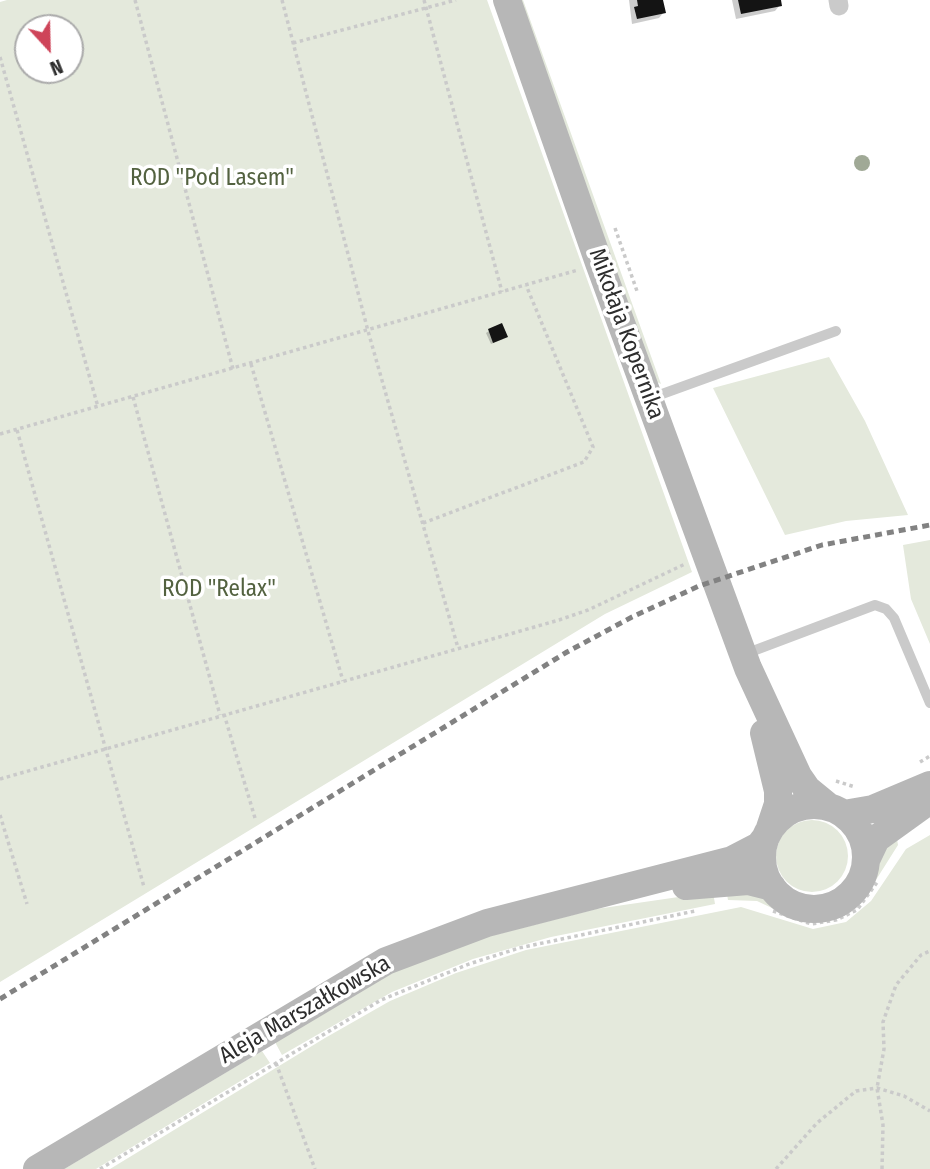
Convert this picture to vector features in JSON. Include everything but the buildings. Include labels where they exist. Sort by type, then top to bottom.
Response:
[{"type":"main road","name":"Mikołaja Kopernika","points":[[507,0],[599,263],[651,398],[745,661],[798,776],[807,789],[836,800]]},
{"type":"main road","name":"Mikołaja Kopernika","points":[[745,661],[778,791],[778,804],[768,833]]},
{"type":"main road","points":[[924,774],[873,809],[836,800],[795,808],[782,815],[768,833],[761,855],[768,897],[782,898],[797,907],[814,909],[832,906],[847,898],[874,867],[876,839],[930,800]]},
{"type":"main road","points":[[836,800],[862,834],[874,867]]},
{"type":"main road","name":"Aleja Marszałkowska","points":[[37,1169],[386,961],[486,923],[732,860],[752,850],[768,833]]},
{"type":"main road","name":"Aleja Marszałkowska","points":[[593,897],[748,881],[768,897]]},
{"type":"lane","points":[[651,398],[836,331]]},
{"type":"lane","points":[[745,661],[876,605],[886,609],[894,618],[930,703]]},
{"type":"path","points":[[135,0],[233,369]]},
{"type":"path","points":[[282,0],[369,331],[458,648]]},
{"type":"path","points":[[424,0],[502,293]]},
{"type":"path","points":[[293,43],[456,0]]},
{"type":"path","points":[[0,57],[97,407]]},
{"type":"path","points":[[0,434],[583,269]]},
{"type":"path","points":[[423,523],[584,462],[593,447],[526,285]]},
{"type":"path","points":[[251,364],[343,681]]},
{"type":"path","points":[[133,397],[222,714],[255,818]]},
{"type":"path","points":[[16,430],[144,887]]},
{"type":"path","points":[[0,779],[588,610],[688,563]]},
{"type":"path","points":[[924,774],[930,756]]},
{"type":"path","points":[[836,800],[864,787]]},
{"type":"path","points":[[0,815],[27,904]]},
{"type":"path","points":[[768,897],[787,918],[811,924],[836,920],[866,901],[874,867]]},
{"type":"path","points":[[100,1169],[381,1000],[469,964],[571,936],[697,911]]},
{"type":"path","points":[[882,1169],[883,1125],[877,1088],[884,1049],[883,1022],[896,985],[921,955],[930,951]]},
{"type":"path","points":[[263,1033],[315,1169]]},
{"type":"path","points":[[776,1169],[817,1124],[856,1091],[877,1088],[904,1096],[930,1111]]},
{"type":"green space","name":"ROD \"Relax\"","points":[[487,0],[692,572],[605,614],[0,982],[0,2]]},
{"type":"green space","points":[[519,0],[523,0],[661,384],[657,382],[636,326]]},
{"type":"green space","points":[[829,357],[865,421],[908,515],[846,521],[785,535],[713,388]]},
{"type":"green space","points":[[930,540],[930,644],[911,599],[903,545]]},
{"type":"green space","points":[[812,820],[832,826],[842,836],[848,856],[842,876],[832,886],[812,892],[792,886],[782,876],[776,856],[782,836],[792,826]]},
{"type":"green space","points":[[930,835],[930,1169],[110,1169],[390,1001],[456,973],[526,950],[741,907],[813,929],[846,922],[871,901],[906,849]]},
{"type":"green space","points":[[897,839],[898,845],[869,891],[853,908],[833,919],[812,921],[791,917],[757,901],[728,900],[726,889],[761,892],[799,915],[825,916],[837,913],[851,905],[866,888],[877,855]]},
{"type":"green space","points":[[713,892],[715,904],[551,937],[473,959],[392,992],[282,1055],[276,1044],[276,1039],[394,972],[467,942],[596,909]]},
{"type":"green space","points":[[262,1051],[270,1063],[96,1169],[64,1169]]},
{"type":"railway","points":[[0,999],[567,652],[632,617],[699,586],[822,545],[930,525]]},
{"type":"park label","name":"ROD \"Pod Lasem\"","points":[[212,179]]}]
